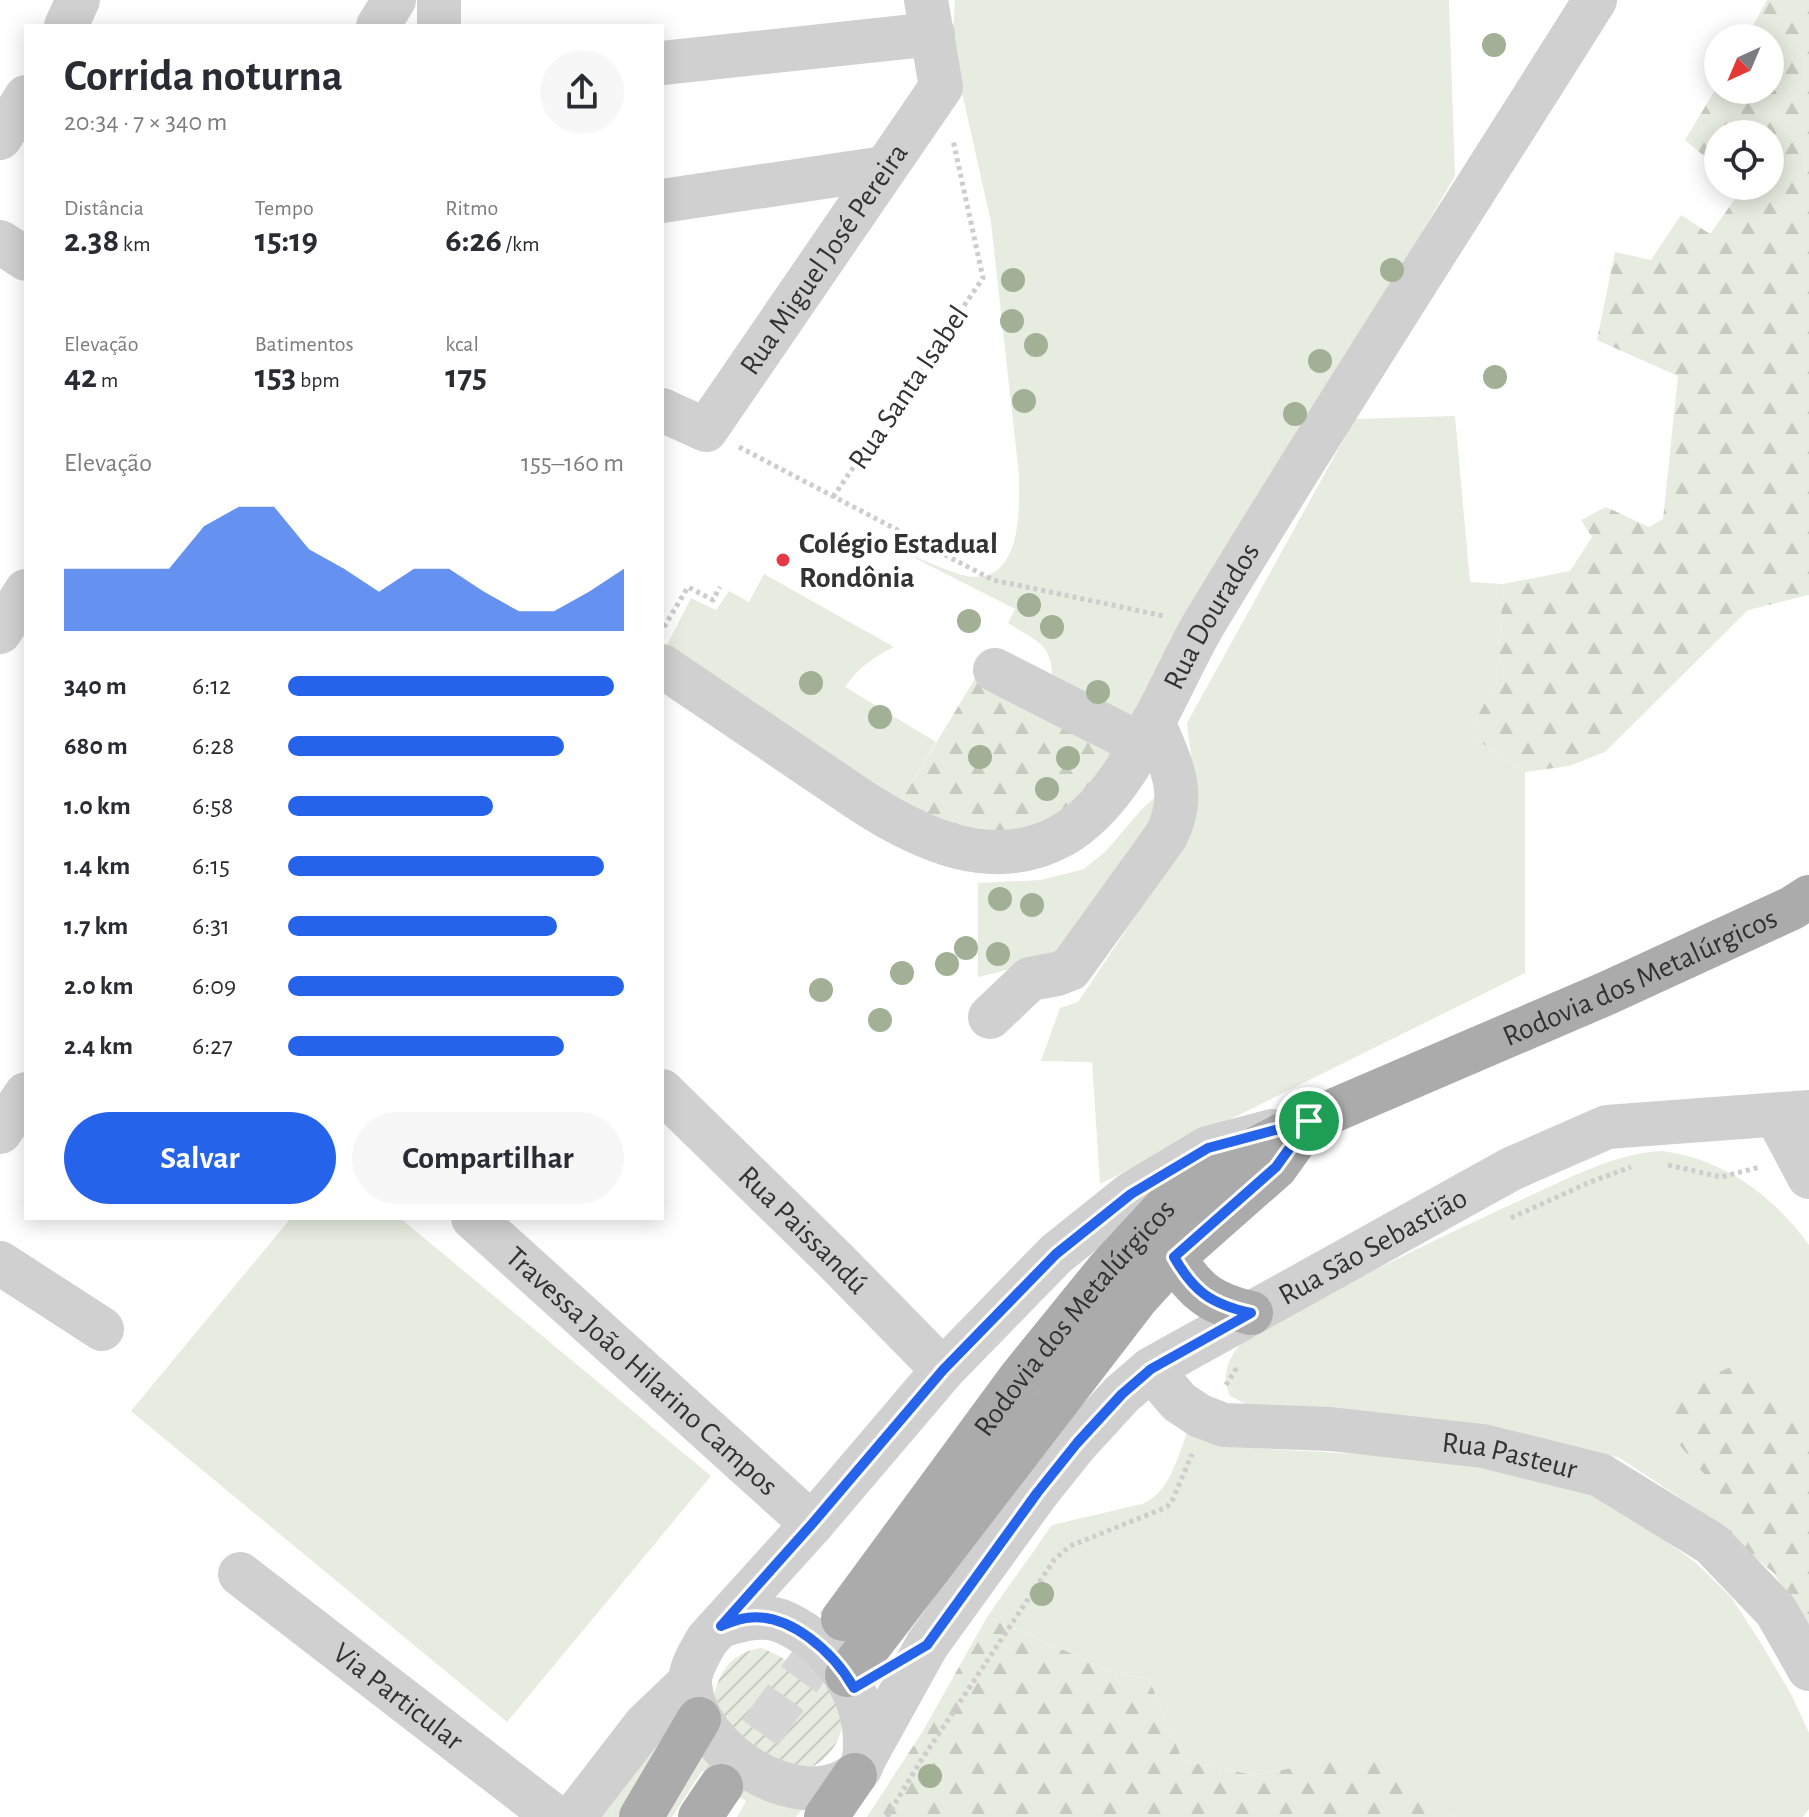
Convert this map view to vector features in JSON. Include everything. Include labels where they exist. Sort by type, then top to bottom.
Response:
[{"type":"main road","name":"Rodovia dos Metalúrgicos","points":[[843,1619],[1020,1378],[1106,1272],[1166,1207],[1236,1159],[1309,1121],[1673,963],[1792,908],[1809,897]]},
{"type":"main road","points":[[850,1682],[1136,1299],[1174,1257],[1276,1167],[1309,1121]]},
{"type":"main road","points":[[1174,1257],[1187,1279],[1205,1296],[1227,1308],[1251,1313]]},
{"type":"main road","points":[[641,1817],[694,1701]]},
{"type":"main road","points":[[826,1817],[860,1766]]},
{"type":"street","points":[[67,24],[78,0]]},
{"type":"street","points":[[379,24],[394,0]]},
{"type":"street","points":[[439,0],[439,24]]},
{"type":"street","name":"Rua Dourados","points":[[664,667],[888,818],[927,837],[973,851],[998,853],[1021,851],[1062,835],[1100,803],[1127,767],[1203,625],[1595,0]]},
{"type":"street","points":[[664,63],[930,17],[941,87]]},
{"type":"street","name":"Rua Miguel José Pereira","points":[[706,430],[941,87]]},
{"type":"street","points":[[0,138],[24,100]]},
{"type":"street","points":[[664,201],[884,168]]},
{"type":"street","points":[[0,242],[24,258]]},
{"type":"street","points":[[664,411],[706,430]]},
{"type":"street","points":[[0,632],[24,594]]},
{"type":"street","points":[[990,1017],[1030,979],[1070,969],[1166,836],[1176,811],[1177,787],[1146,733],[995,670]]},
{"type":"street","name":"Rua Paissandú","points":[[664,1093],[943,1370]]},
{"type":"street","points":[[0,1132],[24,1097]]},
{"type":"street","points":[[1792,1113],[1809,1177]]},
{"type":"street","name":"Rua São Sebastião","points":[[860,1766],[927,1645],[1037,1493],[1122,1394],[1151,1369],[1511,1169],[1607,1127],[1792,1113]]},
{"type":"street","points":[[721,1626],[746,1618],[785,1622],[825,1652],[850,1682],[861,1707],[860,1766],[831,1789],[808,1790],[760,1776],[729,1755],[694,1701],[698,1656],[707,1640],[812,1524],[943,1370],[1056,1254],[1131,1194],[1208,1148],[1309,1121]]},
{"type":"street","name":"Travessa João Hilarino Campos","points":[[475,1220],[812,1524]]},
{"type":"street","points":[[0,1263],[102,1329]]},
{"type":"street","name":"Rua Pasteur","points":[[1151,1369],[1179,1402],[1200,1416],[1224,1425],[1330,1429],[1483,1446],[1600,1475],[1712,1544],[1776,1611],[1809,1669]]},
{"type":"street","name":"Via Particular","points":[[240,1574],[555,1817]]},
{"type":"street","name":"Rua São Sebastião","points":[[850,1682],[927,1645]]},
{"type":"street","points":[[574,1817],[645,1725],[694,1701]]},
{"type":"path","name":"Rua Santa Isabel","points":[[833,497],[983,278],[941,87]]},
{"type":"path","points":[[706,430],[993,580],[1203,625]]},
{"type":"path","points":[[667,623],[688,587],[713,600],[720,587]]},
{"type":"green space","points":[[955,0],[1449,0],[1455,176],[1134,730],[1052,687],[1048,653],[1037,641],[1008,623],[1015,609],[903,552],[962,575],[981,577],[996,571],[1006,560],[1013,545],[1019,509],[1019,475],[991,222],[952,48]]},
{"type":"green space","points":[[1767,0],[1809,0],[1809,595],[1748,610],[1605,752],[1569,766],[1525,772],[1468,734],[1497,680],[1503,584],[1570,571],[1592,537],[1581,520],[1606,507],[1649,527],[1663,519],[1678,376],[1597,340],[1615,252],[1651,260],[1681,215],[1710,234],[1734,200],[1784,200],[1784,120],[1704,120],[1704,156],[1685,140],[1707,104],[1784,104],[1784,24],[1754,24]]},
{"type":"green space","points":[[1455,416],[1470,582],[1503,584],[1497,680],[1468,734],[1525,772],[1525,973],[1100,1184],[1092,1062],[1041,1061],[1060,1008],[1078,1002],[1187,839],[1197,803],[1187,723],[1355,419]]},
{"type":"green space","points":[[764,574],[894,647],[866,664],[845,687],[936,742],[901,801],[667,645],[691,598],[716,610],[729,591],[749,602]]},
{"type":"green space","points":[[976,677],[1108,750],[1112,756],[1079,801],[1027,833],[958,828],[901,801]]},
{"type":"green space","points":[[1165,788],[1152,819],[1060,950],[1040,962],[978,977],[978,883],[1041,880],[1084,869],[1106,851],[1142,809]]},
{"type":"green space","points":[[1661,1151],[1705,1162],[1745,1182],[1780,1211],[1809,1245],[1809,1631],[1774,1573],[1694,1507],[1620,1458],[1560,1443],[1248,1405],[1230,1396],[1227,1367],[1242,1342],[1257,1329],[1574,1176],[1625,1157]]},
{"type":"green space","points":[[289,1220],[402,1220],[711,1476],[507,1722],[131,1411]]},
{"type":"green space","points":[[1731,1367],[1769,1389],[1787,1413],[1809,1421],[1809,1631],[1774,1573],[1731,1538],[1726,1500],[1656,1417],[1675,1389]]},
{"type":"green space","points":[[1188,1431],[1255,1448],[1443,1459],[1554,1480],[1597,1498],[1642,1524],[1696,1563],[1731,1597],[1761,1643],[1792,1696],[1809,1733],[1809,1809],[1803,1817],[1455,1817],[1365,1756],[1253,1775],[1183,1761],[1149,1679],[1114,1672],[987,1617],[1052,1525],[1152,1499],[1166,1483]]},
{"type":"green space","points":[[987,1617],[1114,1672],[1149,1679],[1183,1761],[1253,1775],[1365,1755],[1455,1817],[867,1817],[923,1731]]},
{"type":"green space","points":[[761,1648],[810,1675],[833,1694],[842,1721],[841,1732],[826,1757],[810,1768],[789,1769],[753,1744],[728,1720],[714,1696],[729,1664],[751,1650]]},
{"type":"green space","points":[[674,1729],[627,1817],[597,1817],[649,1745]]},
{"type":"green space","points":[[696,1745],[806,1804],[796,1817],[737,1817],[746,1801],[702,1771],[672,1817],[655,1817]]},
{"type":"tunnel","points":[[721,1786],[843,1619]]},
{"type":"place","name":"Colégio Estadual Rondônia","points":[[783,560]]},
{"type":"route","points":[[1309,1121],[1276,1167],[1174,1257],[1187,1279],[1205,1296],[1227,1308],[1251,1313],[1151,1369],[1122,1394],[1037,1493],[927,1645],[854,1688],[847,1675],[825,1652],[785,1622],[746,1618],[721,1626],[943,1370],[1056,1254],[1131,1194],[1208,1148],[1309,1121]]}]
